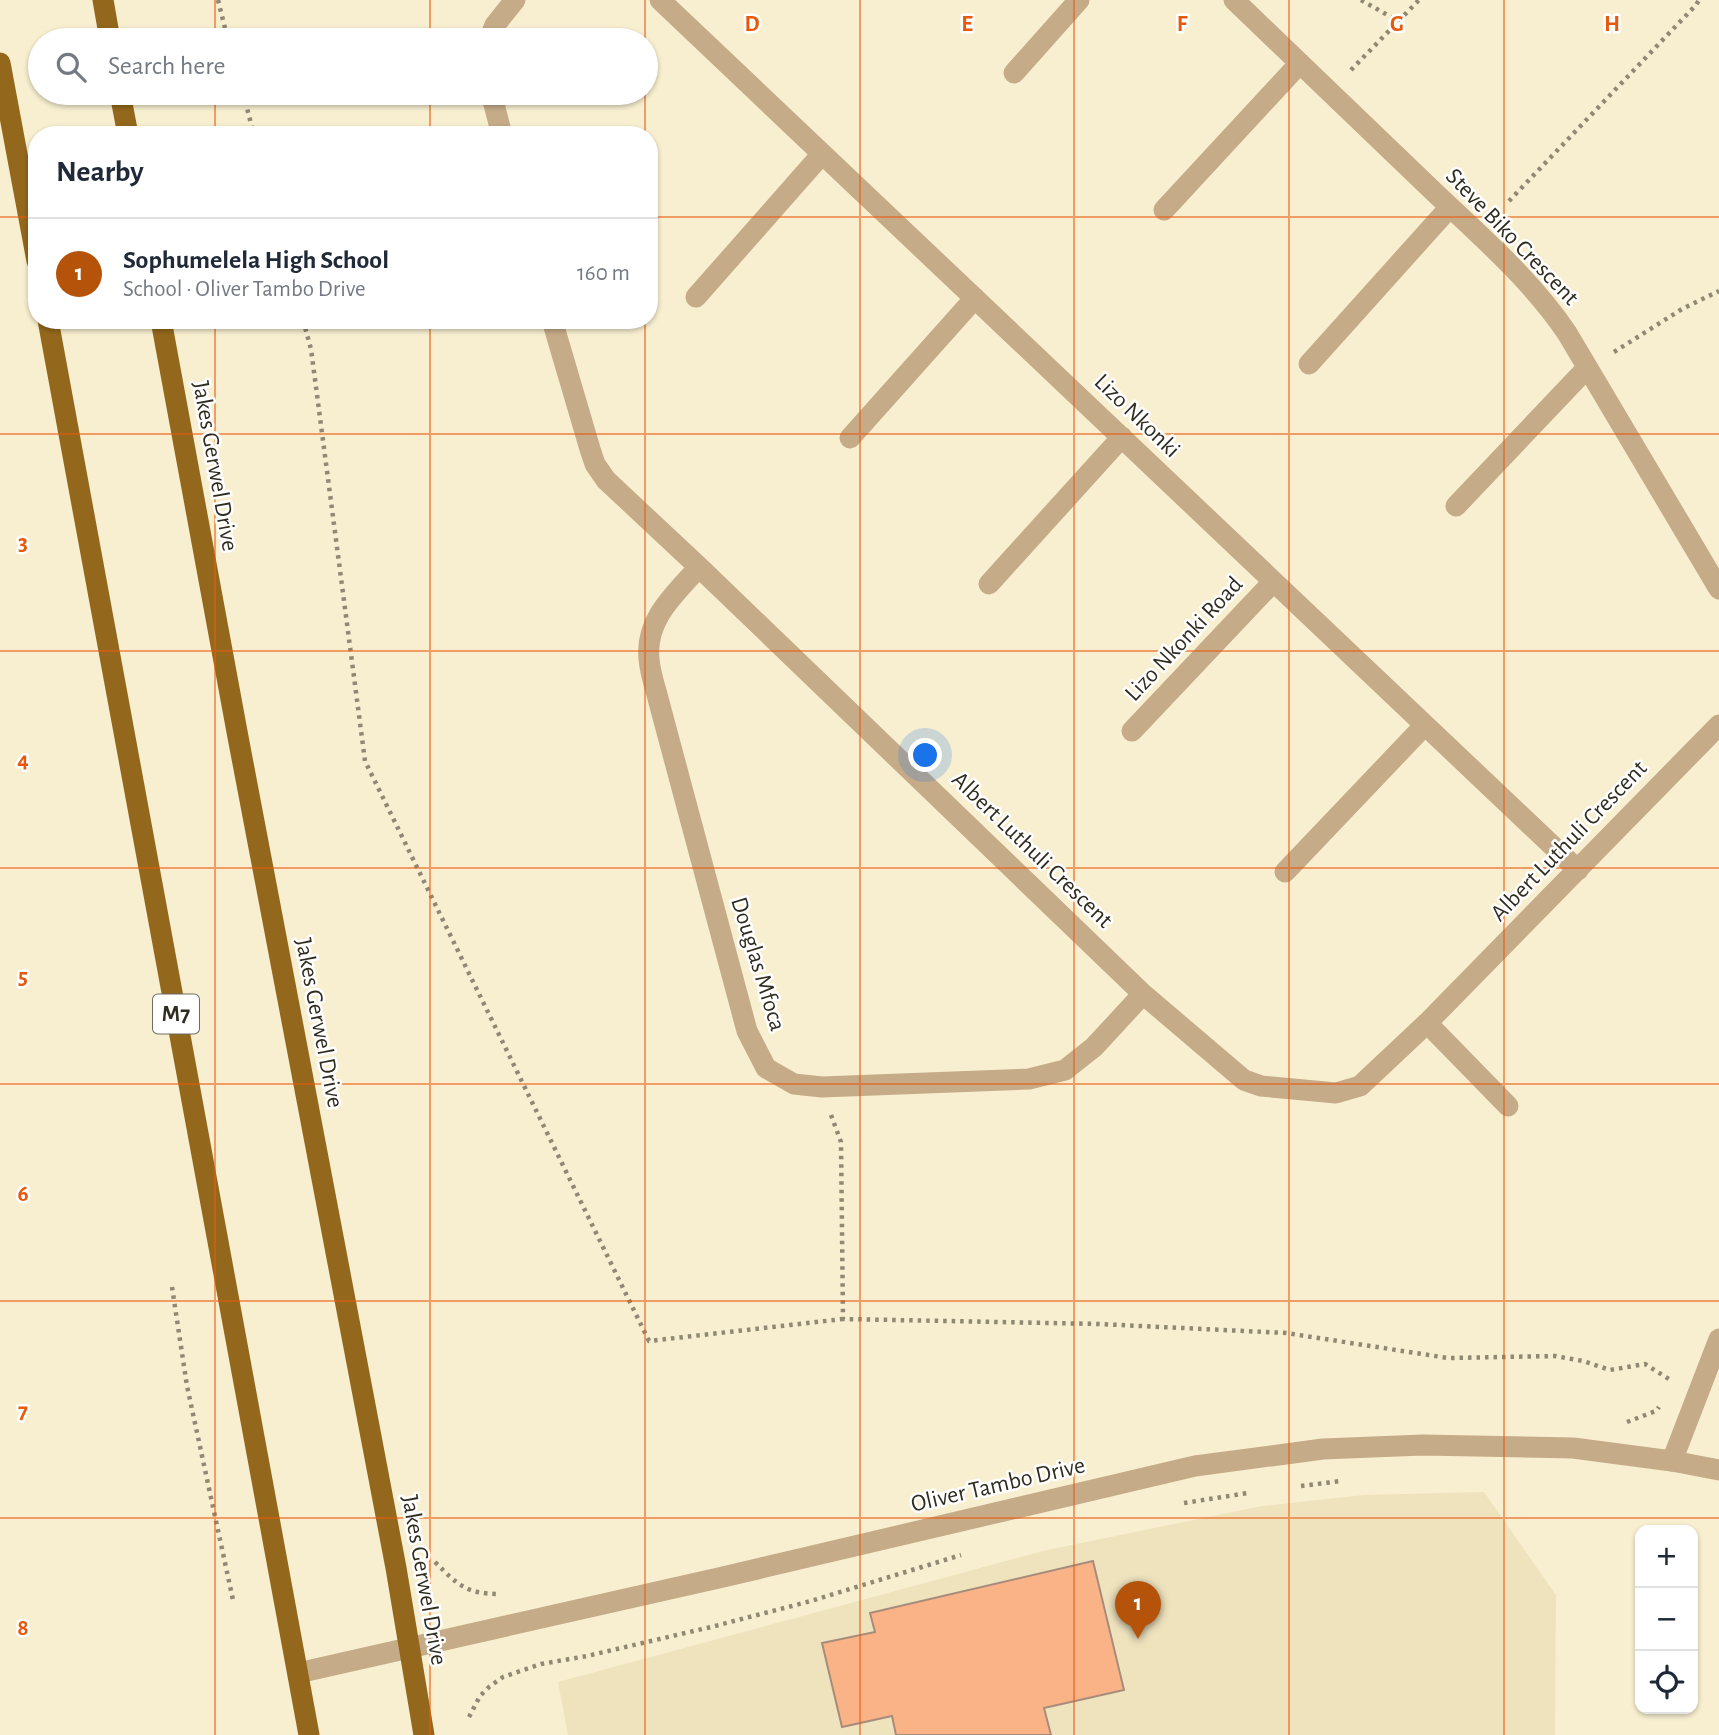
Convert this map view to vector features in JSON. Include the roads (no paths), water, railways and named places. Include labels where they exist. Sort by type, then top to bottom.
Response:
[{"type":"highway","points":[[103,0],[108,28]]},
{"type":"highway","points":[[0,63],[28,213]]},
{"type":"highway","points":[[122,105],[126,126]]},
{"type":"highway","name":"M7","points":[[50,329],[309,1735]]},
{"type":"highway","name":"Jakes Gerwel Drive","points":[[163,329],[393,1554],[424,1735]]},
{"type":"street","points":[[494,28],[515,0]]},
{"type":"street","name":"Lizo Nkonki","points":[[660,0],[1577,870]]},
{"type":"street","points":[[1014,73],[1079,0]]},
{"type":"street","name":"Steve Biko Crescent","points":[[1234,0],[1450,207],[1550,308],[1719,589]]},
{"type":"street","points":[[1164,210],[1300,63]]},
{"type":"street","points":[[494,105],[500,126]]},
{"type":"street","points":[[696,297],[822,153]]},
{"type":"street","points":[[1310,364],[1450,207]]},
{"type":"street","points":[[850,438],[975,298]]},
{"type":"street","name":"Albert Luthuli Crescent","points":[[555,329],[595,464],[606,480],[1143,994],[1244,1080],[1261,1086],[1336,1093],[1360,1086],[1427,1023],[1719,725]]},
{"type":"street","points":[[1456,506],[1587,368]]},
{"type":"street","points":[[989,584],[1122,437]]},
{"type":"street","name":"Douglas Mfoca","points":[[699,567],[663,608],[651,629],[649,657],[747,1031],[766,1068],[794,1084],[822,1087],[1029,1079],[1065,1070],[1094,1047],[1143,994]]},
{"type":"street","name":"Lizo Nkonki Road","points":[[1132,732],[1273,582]]},
{"type":"street","points":[[1285,872],[1424,726]]},
{"type":"street","points":[[1427,1023],[1507,1106]]},
{"type":"street","points":[[1672,1461],[1719,1339]]},
{"type":"street","name":"Oliver Tambo Drive","points":[[298,1673],[1195,1466],[1323,1449],[1423,1445],[1573,1448],[1719,1470]]},
{"type":"place","name":"Sophumelela High School","points":[[1138,1639]]}]
